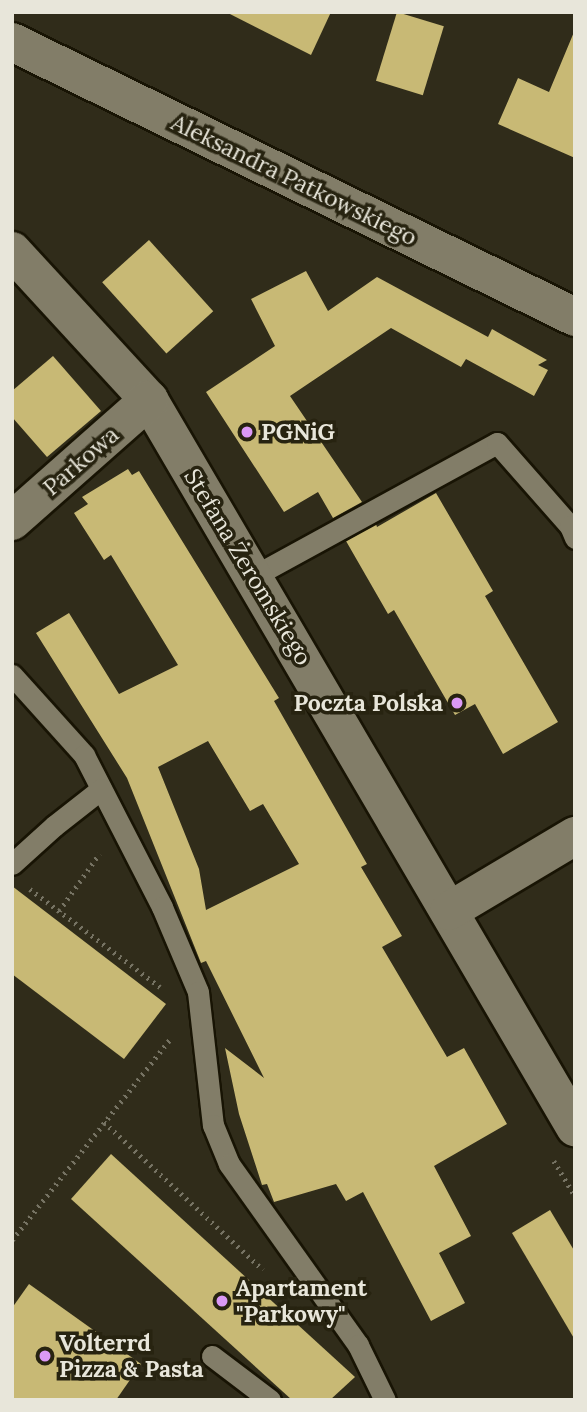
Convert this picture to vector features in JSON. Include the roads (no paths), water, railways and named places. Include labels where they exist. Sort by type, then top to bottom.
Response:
[{"type":"street","name":"Aleksandra Patkowskiego","points":[[12,42],[575,317]]},
{"type":"street","name":"Stefana Żeromskiego","points":[[12,251],[149,400],[449,911],[561,1138]]},
{"type":"street","name":"Parkowa","points":[[12,521],[149,400]]},
{"type":"street","points":[[449,911],[575,836]]},
{"type":"lane","points":[[254,576],[497,443],[570,526],[575,538]]},
{"type":"lane","points":[[12,675],[84,755],[162,908],[198,992],[213,1125],[229,1164],[358,1345],[385,1400]]},
{"type":"lane","points":[[17,874],[54,826],[102,789]]},
{"type":"lane","points":[[212,1356],[270,1400]]},
{"type":"place","name":"PGNiG","points":[[247,432]]},
{"type":"place","name":"Poczta Polska","points":[[457,703]]},
{"type":"place","name":"Apartament \"Parkowy\"","points":[[222,1301]]},
{"type":"place","name":"Volterrd Pizza & Pasta","points":[[45,1356]]}]
